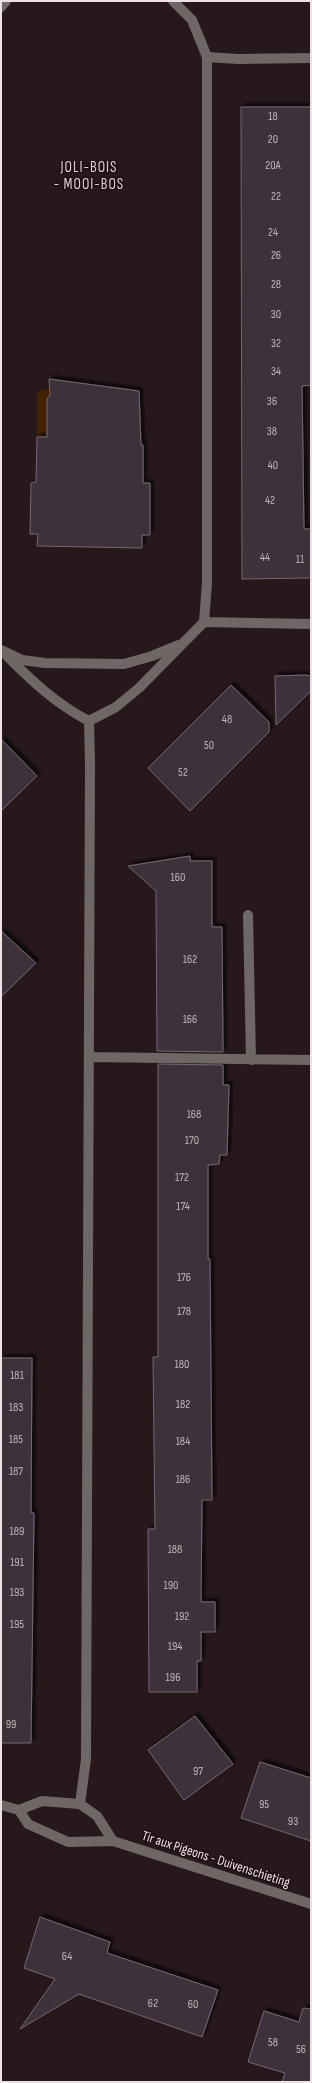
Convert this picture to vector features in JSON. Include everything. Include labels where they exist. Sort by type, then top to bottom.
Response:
[{"type":"street","points":[[1,7],[6,1]]},
{"type":"street","points":[[89,721],[116,707],[139,688],[204,622],[207,583],[207,57],[192,20],[173,1]]},
{"type":"street","points":[[207,57],[238,59],[311,58]]},
{"type":"street","points":[[204,622],[311,624]]},
{"type":"street","points":[[1,650],[22,660],[45,663],[124,664],[152,656],[183,643]]},
{"type":"street","points":[[1,650],[42,690],[67,710],[89,721]]},
{"type":"street","points":[[80,1804],[86,1759],[89,721]]},
{"type":"street","points":[[248,915],[251,1060]]},
{"type":"street","points":[[89,1057],[311,1060]]},
{"type":"street","points":[[1,1805],[19,1810],[42,1801],[80,1804],[97,1816],[112,1841]]},
{"type":"street","name":"Tir aux Pigeons - Duivenschieting","points":[[19,1810],[28,1824],[68,1842],[112,1841],[311,1904]]},
{"type":"shaded area","points":[[50,389],[50,395],[47,399],[47,409],[50,414],[50,437],[37,437],[37,393],[39,391]]},
{"type":"building","points":[[241,107],[311,107],[311,385],[302,386],[304,529],[311,529],[311,578],[242,579]]},
{"type":"building","points":[[49,379],[139,391],[141,445],[143,445],[143,483],[150,483],[150,535],[142,535],[142,548],[37,546],[38,534],[30,534],[31,483],[36,482],[37,437],[47,437],[47,399],[50,395]]},
{"type":"building","points":[[275,676],[311,676],[311,691],[276,725]]},
{"type":"building","points":[[231,685],[269,722],[269,732],[190,811],[148,768]]},
{"type":"building","points":[[1,739],[37,776],[1,811]]},
{"type":"building","points":[[190,856],[190,861],[212,861],[212,927],[222,927],[223,1052],[157,1051],[156,891],[128,866]]},
{"type":"building","points":[[1,931],[36,963],[1,997]]},
{"type":"building","points":[[158,1064],[223,1065],[223,1085],[229,1085],[227,1155],[220,1155],[219,1164],[208,1165],[212,1500],[202,1500],[201,1602],[215,1602],[215,1632],[201,1632],[201,1661],[197,1661],[197,1692],[149,1692],[148,1529],[155,1529],[153,1357],[158,1357]]},
{"type":"building","points":[[1,1358],[32,1358],[31,1513],[34,1513],[31,1743],[1,1743]]},
{"type":"building","points":[[195,1716],[233,1764],[184,1800],[148,1750]]},
{"type":"building","points":[[260,1762],[311,1778],[311,1841],[241,1818]]},
{"type":"building","points":[[40,1917],[110,1942],[107,1953],[218,1990],[202,2037],[79,1994],[20,2029],[55,1979],[24,1968]]},
{"type":"building","points":[[303,2008],[311,2009],[311,2082],[282,2082],[285,2073],[248,2062],[264,2011],[299,2022]]},
{"type":"district","name":"JOLI-BOIS - MOOI-BOS","points":[[89,176]]}]
